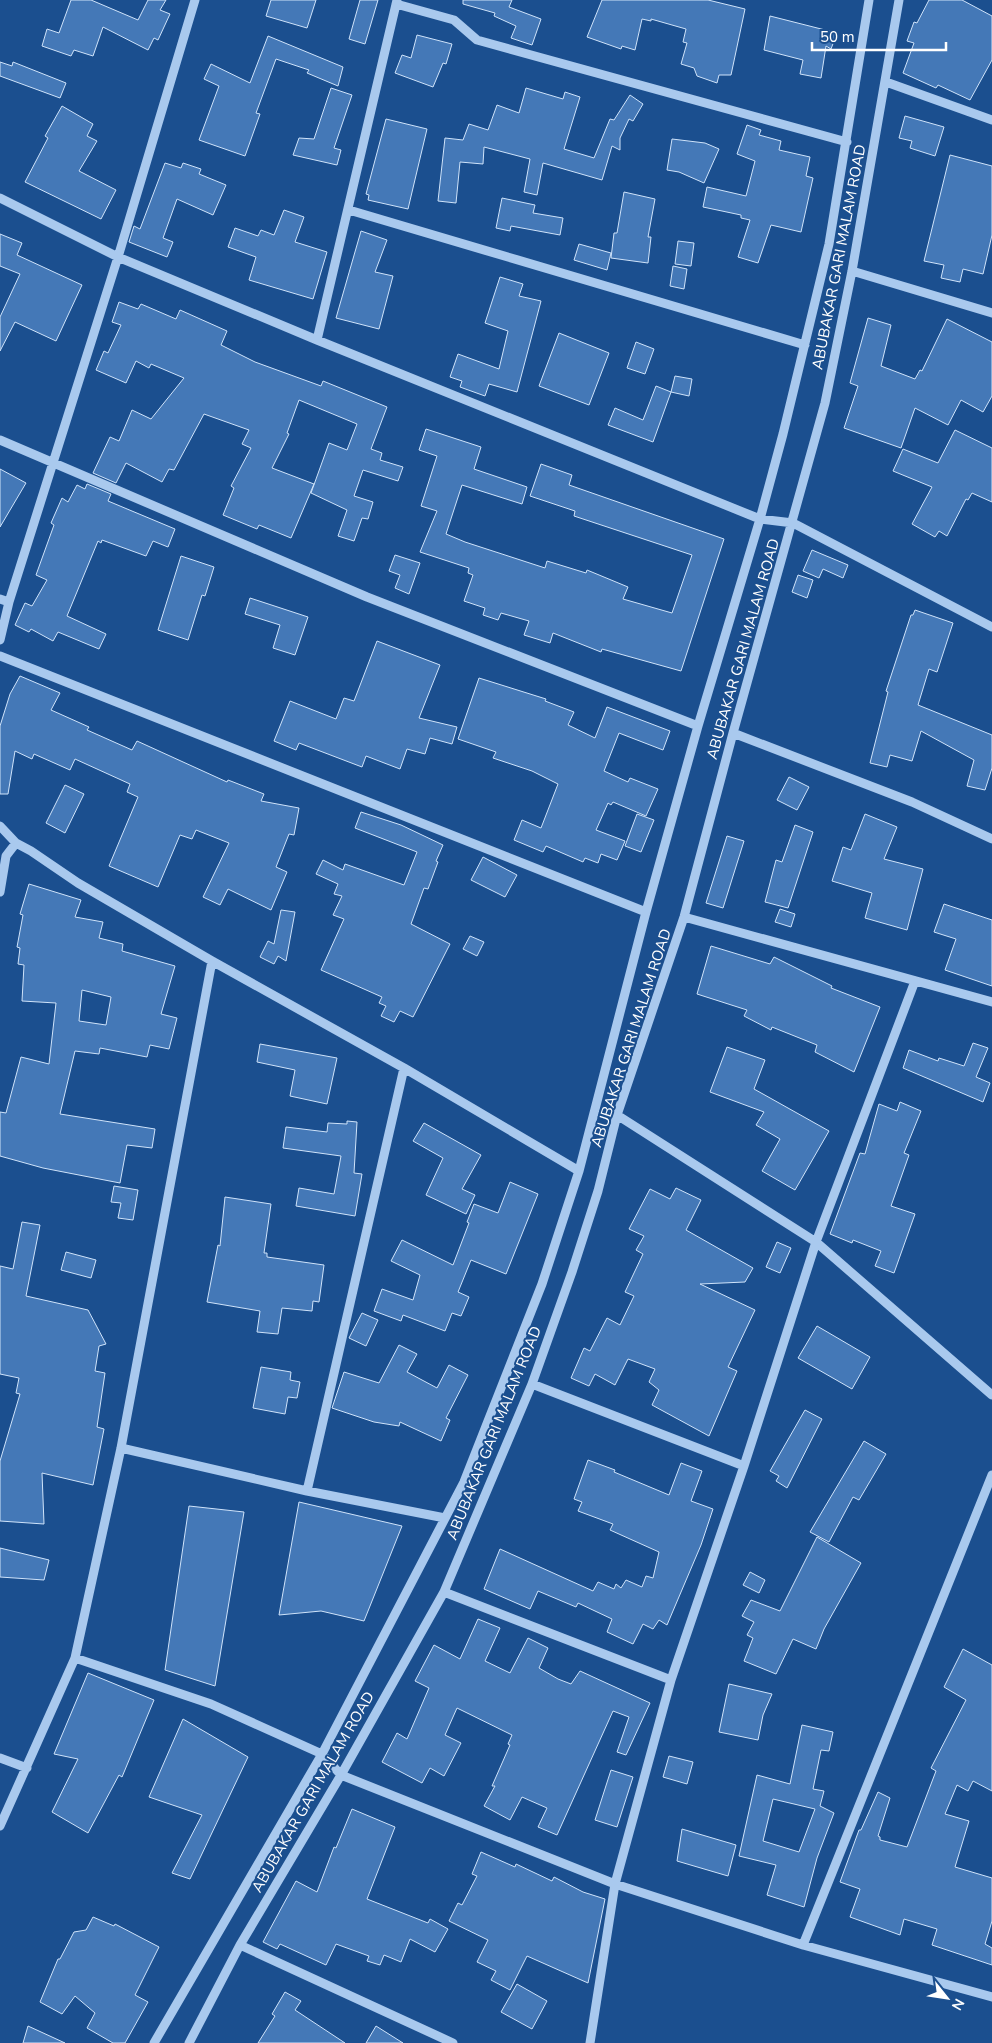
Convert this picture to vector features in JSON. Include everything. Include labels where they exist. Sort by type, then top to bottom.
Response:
[{"type":"street","points":[[0,640],[10,602],[118,257],[195,0]]},
{"type":"street","points":[[154,2043],[322,1754],[464,1482],[509,1372],[542,1284],[578,1171],[646,912],[698,726],[760,519],[805,345],[829,244],[869,0]]},
{"type":"street","name":"ABUBAKAR GARI MALAM ROAD","points":[[189,2043],[240,1945],[341,1775],[444,1592],[532,1384],[575,1263],[598,1191],[617,1115],[684,917],[732,733],[825,403],[852,271],[886,82],[898,0]]},
{"type":"street","points":[[317,340],[349,210],[396,2],[454,20],[477,40],[847,142]]},
{"type":"street","points":[[886,82],[992,120]]},
{"type":"street","points":[[0,198],[118,257],[317,340],[760,519],[792,523],[992,627]]},
{"type":"street","points":[[349,210],[805,345]]},
{"type":"street","points":[[852,271],[992,313]]},
{"type":"street","points":[[0,440],[367,597],[698,726]]},
{"type":"street","points":[[0,599],[10,602]]},
{"type":"street","points":[[0,656],[646,912]]},
{"type":"street","points":[[732,733],[912,802],[992,839]]},
{"type":"street","points":[[0,826],[16,843],[32,850],[78,883],[212,961],[404,1068],[578,1171]]},
{"type":"street","points":[[0,892],[6,856],[16,843]]},
{"type":"street","points":[[684,917],[992,1002]]},
{"type":"street","points":[[0,1826],[75,1658],[121,1448],[212,961]]},
{"type":"street","points":[[590,2043],[615,1884],[671,1680],[744,1466],[816,1242],[915,981]]},
{"type":"street","points":[[306,1491],[404,1068]]},
{"type":"street","points":[[617,1115],[816,1242],[992,1395]]},
{"type":"street","points":[[532,1384],[744,1466]]},
{"type":"street","points":[[121,1448],[306,1491],[445,1518]]},
{"type":"street","points":[[803,1945],[992,1475]]},
{"type":"street","points":[[444,1592],[671,1680]]},
{"type":"street","points":[[75,1658],[211,1704],[322,1754],[341,1775],[615,1884],[803,1945],[992,1997]]},
{"type":"street","points":[[0,1758],[27,1768]]},
{"type":"street","points":[[240,1945],[453,2043]]},
{"type":"building","points":[[71,0],[91,0],[138,20],[148,0],[166,0],[160,10],[170,14],[158,40],[154,38],[148,50],[103,27],[93,56],[74,50],[71,56],[42,46],[47,29],[59,33]]},
{"type":"building","points":[[271,0],[316,0],[307,28],[266,16]]},
{"type":"building","points":[[360,0],[378,0],[365,44],[349,39]]},
{"type":"building","points":[[463,0],[512,0],[509,7],[541,19],[532,45],[511,38],[516,26],[494,16],[495,13],[463,4]]},
{"type":"building","points":[[602,0],[708,0],[745,9],[731,75],[719,75],[717,83],[697,76],[694,68],[681,64],[687,43],[683,42],[686,29],[651,19],[651,21],[642,19],[635,50],[622,46],[621,49],[587,37]]},
{"type":"building","points":[[929,0],[962,0],[992,16],[992,60],[970,100],[938,85],[936,88],[903,73],[914,43],[907,41],[914,22],[917,23]]},
{"type":"building","points":[[770,16],[837,33],[831,49],[826,46],[821,78],[800,74],[803,60],[764,50]]},
{"type":"building","points":[[417,35],[452,44],[446,64],[443,63],[433,87],[395,73],[402,55],[411,58]]},
{"type":"building","points":[[268,36],[343,67],[338,86],[307,73],[309,70],[276,59],[256,113],[260,114],[245,156],[199,140],[219,86],[204,79],[211,64],[250,83]]},
{"type":"building","points":[[0,62],[12,66],[13,62],[66,83],[60,98],[0,76]]},
{"type":"building","points":[[331,88],[352,95],[334,148],[341,150],[337,165],[293,155],[299,138],[314,139]]},
{"type":"building","points":[[526,88],[563,99],[565,92],[580,97],[564,149],[594,158],[610,119],[614,120],[630,95],[643,104],[633,121],[629,119],[620,138],[620,150],[612,146],[602,180],[543,163],[537,195],[524,192],[530,159],[484,147],[483,164],[460,162],[456,203],[438,201],[445,138],[463,140],[469,124],[488,130],[497,105],[519,113]]},
{"type":"building","points":[[62,106],[93,124],[87,136],[97,141],[79,171],[116,190],[101,219],[25,182],[48,138],[45,136]]},
{"type":"building","points":[[905,116],[944,127],[935,156],[910,148],[912,141],[899,138]]},
{"type":"building","points":[[386,119],[427,129],[408,209],[368,200],[369,195],[366,194]]},
{"type":"building","points":[[747,125],[761,130],[759,135],[781,141],[779,150],[810,157],[806,176],[813,178],[801,232],[771,225],[758,263],[738,257],[750,220],[741,218],[741,215],[703,207],[707,187],[746,196],[755,161],[737,154]]},
{"type":"building","points":[[672,139],[705,143],[719,149],[704,183],[679,172],[667,170]]},
{"type":"building","points":[[950,155],[992,166],[992,235],[983,274],[963,269],[960,282],[941,278],[944,265],[924,261]]},
{"type":"building","points":[[165,163],[181,168],[183,163],[201,169],[199,174],[226,185],[213,215],[177,199],[163,238],[173,242],[167,257],[129,242],[134,226],[140,229]]},
{"type":"building","points":[[624,192],[655,199],[648,237],[651,237],[648,263],[611,258],[614,233],[617,233]]},
{"type":"building","points":[[502,198],[535,205],[533,213],[563,218],[560,235],[511,226],[510,231],[496,228]]},
{"type":"building","points":[[284,210],[304,217],[295,242],[327,252],[313,299],[249,280],[256,257],[228,247],[235,228],[258,236],[261,230],[274,235]]},
{"type":"building","points":[[361,231],[387,240],[375,272],[393,276],[379,329],[336,318]]},
{"type":"building","points":[[0,234],[22,243],[17,255],[82,285],[56,341],[15,322],[0,351],[0,317],[20,274],[0,266]]},
{"type":"building","points":[[678,241],[694,243],[691,266],[675,264]]},
{"type":"building","points":[[579,244],[611,253],[607,270],[574,260]]},
{"type":"building","points":[[673,266],[687,269],[684,289],[670,286]]},
{"type":"building","points":[[500,277],[523,284],[519,296],[541,301],[517,392],[489,384],[485,396],[460,387],[462,381],[450,377],[458,354],[499,369],[508,331],[485,323]]},
{"type":"building","points":[[119,302],[138,309],[141,304],[176,319],[180,310],[227,331],[221,345],[255,362],[321,386],[323,381],[387,407],[371,449],[382,453],[380,460],[403,467],[398,481],[363,470],[354,496],[373,502],[368,519],[362,518],[354,541],[338,536],[347,510],[311,493],[329,443],[347,450],[357,424],[299,400],[287,433],[289,434],[272,468],[314,484],[291,538],[259,525],[257,529],[223,515],[234,488],[231,486],[251,448],[242,444],[249,430],[204,414],[174,470],[169,469],[162,482],[126,463],[116,483],[93,473],[110,437],[119,441],[132,410],[151,419],[184,378],[151,364],[149,368],[136,361],[126,383],[96,370],[104,351],[108,353],[121,325],[112,322]]},
{"type":"building","points":[[868,318],[891,325],[881,366],[915,379],[920,370],[922,371],[947,319],[992,342],[992,396],[983,412],[961,400],[948,425],[915,408],[901,448],[844,428],[858,386],[850,383]]},
{"type":"building","points":[[559,333],[609,353],[589,405],[539,386]]},
{"type":"building","points":[[636,342],[654,349],[645,374],[627,368]]},
{"type":"building","points":[[675,376],[692,379],[689,396],[671,392]]},
{"type":"building","points":[[656,386],[671,392],[653,442],[608,425],[615,408],[643,420]]},
{"type":"building","points":[[426,429],[481,447],[474,469],[527,487],[522,504],[462,485],[446,534],[465,542],[545,568],[547,561],[586,573],[587,570],[628,587],[623,599],[672,613],[692,555],[574,516],[575,511],[530,496],[541,464],[572,475],[569,485],[724,539],[681,671],[602,649],[601,652],[553,633],[550,643],[524,635],[529,621],[501,613],[498,620],[483,615],[485,608],[464,601],[473,575],[468,573],[469,568],[420,552],[437,511],[421,506],[437,456],[419,450]]},
{"type":"building","points":[[955,430],[992,448],[992,502],[972,493],[968,500],[966,499],[947,536],[939,531],[935,537],[912,524],[932,487],[893,471],[903,449],[938,463]]},
{"type":"building","points":[[0,469],[26,483],[0,527]]},
{"type":"building","points":[[87,484],[111,494],[108,501],[175,529],[168,547],[153,541],[146,556],[102,540],[101,543],[98,541],[67,616],[106,634],[99,649],[58,632],[53,641],[31,629],[29,632],[15,625],[25,603],[32,606],[47,580],[36,575],[54,525],[51,523],[62,498],[68,502],[77,485],[85,489]]},
{"type":"building","points":[[812,550],[848,565],[843,578],[823,569],[819,578],[803,571]]},
{"type":"building","points":[[395,555],[420,563],[409,594],[395,588],[400,575],[389,571]]},
{"type":"building","points":[[181,556],[214,567],[205,596],[202,595],[188,640],[158,630]]},
{"type":"building","points":[[798,575],[813,580],[807,598],[792,592]]},
{"type":"building","points":[[250,598],[308,617],[295,655],[273,648],[280,625],[245,614]]},
{"type":"building","points":[[915,610],[953,623],[937,672],[929,669],[918,705],[992,735],[992,768],[985,790],[967,786],[974,760],[921,731],[912,761],[890,755],[887,767],[870,763],[888,692],[886,691],[911,615],[913,615]]},
{"type":"building","points":[[377,641],[440,665],[419,718],[457,727],[452,744],[430,738],[425,754],[407,749],[400,769],[366,756],[362,767],[299,743],[296,750],[274,741],[290,701],[336,719],[344,698],[354,701]]},
{"type":"building","points":[[20,676],[60,693],[51,710],[89,727],[87,730],[132,750],[137,741],[227,782],[228,780],[264,794],[261,801],[299,808],[294,835],[289,834],[276,867],[287,872],[271,910],[228,889],[220,905],[203,897],[229,843],[196,830],[192,839],[180,835],[158,887],[109,866],[138,797],[127,792],[130,784],[75,759],[70,770],[34,754],[32,759],[15,751],[8,794],[0,794],[0,726],[10,694]]},
{"type":"building","points":[[479,678],[546,699],[545,701],[574,712],[568,725],[595,738],[607,707],[670,731],[663,750],[619,733],[604,771],[628,782],[630,778],[658,789],[646,816],[613,802],[611,805],[608,803],[596,830],[625,841],[617,860],[601,854],[598,863],[585,858],[583,862],[546,846],[543,852],[514,840],[522,820],[541,828],[558,784],[532,771],[493,758],[496,752],[458,739]]},
{"type":"building","points":[[789,777],[809,787],[797,810],[777,800]]},
{"type":"building","points":[[65,785],[84,794],[65,833],[46,823]]},
{"type":"building","points":[[361,812],[401,825],[443,845],[428,889],[424,888],[411,924],[450,944],[413,1017],[400,1011],[394,1022],[381,1016],[386,1006],[379,1003],[382,997],[321,970],[344,919],[333,915],[342,896],[334,894],[338,884],[316,874],[323,860],[343,870],[345,864],[404,885],[417,852],[355,828]]},
{"type":"building","points":[[637,814],[654,820],[641,852],[625,846]]},
{"type":"building","points":[[865,814],[897,827],[884,859],[923,869],[907,930],[865,918],[872,893],[832,881],[843,847],[851,850]]},
{"type":"building","points":[[795,825],[813,832],[788,908],[765,902],[776,860],[782,862]]},
{"type":"building","points":[[727,836],[744,841],[723,908],[706,903]]},
{"type":"building","points":[[483,857],[517,875],[505,897],[471,880]]},
{"type":"building","points":[[29,884],[81,900],[75,917],[103,922],[99,938],[123,944],[122,951],[175,966],[161,1014],[177,1018],[169,1049],[150,1045],[147,1057],[100,1048],[99,1054],[75,1051],[60,1114],[155,1129],[152,1148],[127,1145],[120,1183],[43,1168],[0,1156],[0,1112],[6,1113],[21,1057],[49,1064],[56,1003],[22,1001],[24,965],[18,964],[20,948],[17,947],[23,915],[20,914]],"holes":[[[82,990],[111,997],[106,1025],[79,1021]]]},
{"type":"building","points":[[944,904],[992,920],[992,986],[945,970],[956,939],[934,932]]},
{"type":"building","points":[[780,909],[795,914],[791,927],[775,922]]},
{"type":"building","points":[[281,910],[295,912],[286,961],[278,956],[274,964],[260,957],[268,941],[274,944]]},
{"type":"building","points":[[470,936],[484,942],[477,956],[463,949]]},
{"type":"building","points":[[711,946],[770,964],[774,957],[832,986],[831,988],[880,1007],[854,1072],[815,1052],[817,1045],[772,1027],[771,1030],[744,1016],[747,1010],[697,994]]},
{"type":"building","points":[[973,1043],[988,1048],[976,1077],[990,1083],[983,1102],[903,1068],[909,1050],[938,1061],[939,1058],[964,1066]]},
{"type":"building","points":[[260,1044],[337,1058],[327,1104],[290,1096],[295,1070],[257,1062]]},
{"type":"building","points":[[727,1047],[765,1060],[754,1089],[829,1131],[795,1190],[762,1171],[780,1139],[756,1125],[764,1112],[710,1092]]},
{"type":"building","points":[[900,1102],[921,1111],[904,1153],[909,1155],[891,1206],[915,1214],[894,1273],[875,1266],[881,1251],[853,1240],[852,1243],[830,1234],[860,1153],[865,1154],[879,1104],[897,1111]]},
{"type":"building","points":[[347,1121],[357,1122],[354,1173],[362,1174],[355,1216],[296,1206],[299,1188],[334,1194],[341,1156],[283,1148],[286,1127],[327,1132],[328,1123],[347,1124]]},
{"type":"building","points":[[424,1123],[481,1155],[462,1189],[475,1195],[466,1214],[426,1195],[443,1158],[413,1141]]},
{"type":"building","points":[[510,1182],[538,1194],[506,1274],[471,1260],[458,1292],[469,1297],[461,1316],[452,1313],[445,1331],[403,1315],[401,1321],[374,1311],[382,1289],[413,1300],[420,1275],[391,1261],[402,1240],[453,1265],[474,1204],[498,1213]]},
{"type":"building","points":[[114,1186],[138,1190],[133,1220],[118,1218],[121,1203],[111,1202]]},
{"type":"building","points":[[676,1188],[701,1200],[686,1230],[753,1268],[745,1282],[700,1284],[755,1310],[728,1367],[737,1371],[709,1436],[652,1405],[659,1390],[649,1382],[655,1369],[628,1359],[615,1385],[595,1374],[589,1386],[571,1378],[584,1348],[590,1351],[607,1318],[620,1325],[634,1296],[625,1292],[643,1254],[636,1250],[644,1236],[629,1229],[650,1189],[670,1199]]},
{"type":"building","points":[[225,1197],[271,1204],[264,1253],[267,1253],[267,1257],[324,1265],[319,1302],[313,1301],[312,1311],[282,1308],[278,1334],[257,1332],[260,1311],[207,1302],[218,1245],[220,1246]]},
{"type":"building","points":[[22,1222],[40,1225],[26,1296],[88,1310],[106,1344],[99,1346],[95,1371],[105,1373],[97,1427],[104,1429],[93,1485],[42,1473],[44,1524],[0,1521],[0,1461],[20,1394],[16,1393],[19,1378],[0,1374],[0,1266],[13,1269]]},
{"type":"building","points":[[777,1242],[791,1248],[780,1273],[766,1267]]},
{"type":"building","points":[[66,1252],[96,1260],[91,1278],[61,1270]]},
{"type":"building","points":[[362,1313],[378,1320],[366,1346],[349,1338]]},
{"type":"building","points":[[817,1326],[870,1357],[852,1389],[798,1358]]},
{"type":"building","points":[[399,1345],[417,1354],[407,1372],[437,1388],[449,1365],[468,1375],[446,1418],[450,1420],[441,1441],[400,1422],[399,1426],[374,1422],[332,1408],[344,1372],[379,1383]]},
{"type":"building","points":[[261,1367],[291,1372],[290,1380],[300,1382],[297,1398],[288,1397],[285,1414],[253,1408]]},
{"type":"building","points":[[805,1410],[822,1419],[787,1488],[776,1481],[779,1476],[770,1471]]},
{"type":"building","points":[[864,1441],[886,1454],[859,1500],[853,1497],[829,1542],[810,1532]]},
{"type":"building","points":[[588,1460],[615,1470],[614,1472],[669,1495],[681,1463],[702,1471],[691,1501],[713,1509],[701,1545],[667,1625],[659,1620],[653,1629],[643,1624],[633,1644],[607,1632],[612,1619],[578,1603],[576,1607],[538,1591],[530,1609],[484,1589],[500,1549],[593,1591],[598,1582],[614,1589],[616,1584],[621,1588],[626,1580],[642,1587],[646,1576],[653,1578],[659,1552],[610,1530],[613,1524],[578,1511],[582,1502],[574,1499]]},
{"type":"building","points":[[299,1502],[402,1526],[364,1621],[321,1611],[279,1615]]},
{"type":"building","points":[[189,1506],[244,1512],[215,1686],[165,1670]]},
{"type":"building","points":[[817,1537],[861,1563],[824,1629],[816,1649],[793,1639],[776,1674],[744,1661],[753,1638],[747,1635],[754,1622],[742,1616],[751,1600],[780,1611]]},
{"type":"building","points":[[0,1548],[49,1560],[44,1580],[0,1577]]},
{"type":"building","points":[[750,1572],[765,1580],[759,1593],[743,1585]]},
{"type":"building","points":[[478,1619],[500,1628],[485,1661],[510,1673],[528,1638],[548,1648],[539,1668],[558,1679],[571,1684],[580,1671],[650,1703],[626,1755],[617,1752],[629,1717],[613,1711],[557,1835],[538,1827],[547,1808],[522,1797],[510,1820],[484,1806],[495,1786],[492,1786],[510,1745],[508,1744],[512,1735],[457,1708],[445,1735],[461,1743],[444,1776],[430,1768],[422,1783],[382,1762],[397,1733],[407,1739],[429,1688],[415,1681],[434,1645],[460,1659]]},
{"type":"building","points":[[963,1649],[992,1665],[992,1791],[973,1781],[968,1791],[957,1785],[945,1814],[969,1821],[955,1867],[992,1878],[992,1921],[985,1944],[992,1948],[992,1965],[932,1945],[937,1929],[904,1919],[900,1935],[850,1917],[860,1889],[840,1882],[859,1830],[861,1830],[878,1792],[890,1798],[878,1836],[880,1840],[907,1847],[936,1771],[931,1768],[966,1700],[944,1687]]},
{"type":"building","points":[[88,1673],[154,1700],[122,1777],[119,1775],[88,1833],[52,1812],[78,1759],[54,1754]]},
{"type":"building","points":[[729,1684],[772,1694],[763,1715],[758,1740],[719,1732]]},
{"type":"building","points":[[183,1719],[248,1757],[190,1879],[172,1873],[202,1815],[149,1797]]},
{"type":"building","points":[[802,1725],[833,1732],[829,1751],[821,1750],[813,1789],[824,1791],[820,1806],[834,1813],[817,1858],[804,1907],[767,1895],[776,1865],[739,1856],[757,1775],[790,1784]],"holes":[[[773,1799],[815,1809],[799,1852],[763,1841]]]},
{"type":"building","points":[[669,1756],[693,1762],[687,1784],[663,1777]]},
{"type":"building","points":[[611,1770],[633,1777],[617,1827],[595,1820]]},
{"type":"building","points":[[352,1809],[395,1827],[367,1899],[428,1923],[430,1919],[448,1929],[435,1952],[410,1939],[401,1962],[384,1955],[380,1965],[367,1961],[369,1956],[336,1944],[326,1965],[280,1944],[277,1949],[263,1942],[296,1881],[317,1892],[334,1847],[336,1848]]},
{"type":"building","points":[[682,1829],[736,1845],[728,1876],[677,1861]]},
{"type":"building","points":[[481,1852],[515,1867],[516,1864],[552,1881],[554,1877],[583,1892],[605,1899],[588,1983],[527,1956],[510,1990],[491,1980],[496,1971],[477,1962],[488,1940],[449,1921],[458,1903],[462,1905],[477,1876],[472,1874]]},
{"type":"building","points":[[93,1917],[114,1926],[115,1924],[159,1947],[135,1995],[148,2002],[125,2043],[113,2043],[87,2028],[95,2013],[75,1996],[62,2014],[40,2002],[58,1959],[60,1959],[74,1932],[86,1930]]},
{"type":"building","points":[[517,1984],[547,2001],[532,2029],[501,2012]]},
{"type":"building","points":[[285,1992],[301,2001],[295,2010],[345,2043],[258,2043],[275,2016],[272,2014]]},
{"type":"building","points":[[28,2026],[65,2043],[23,2043]]},
{"type":"building","points":[[376,2026],[403,2043],[366,2043]]}]
